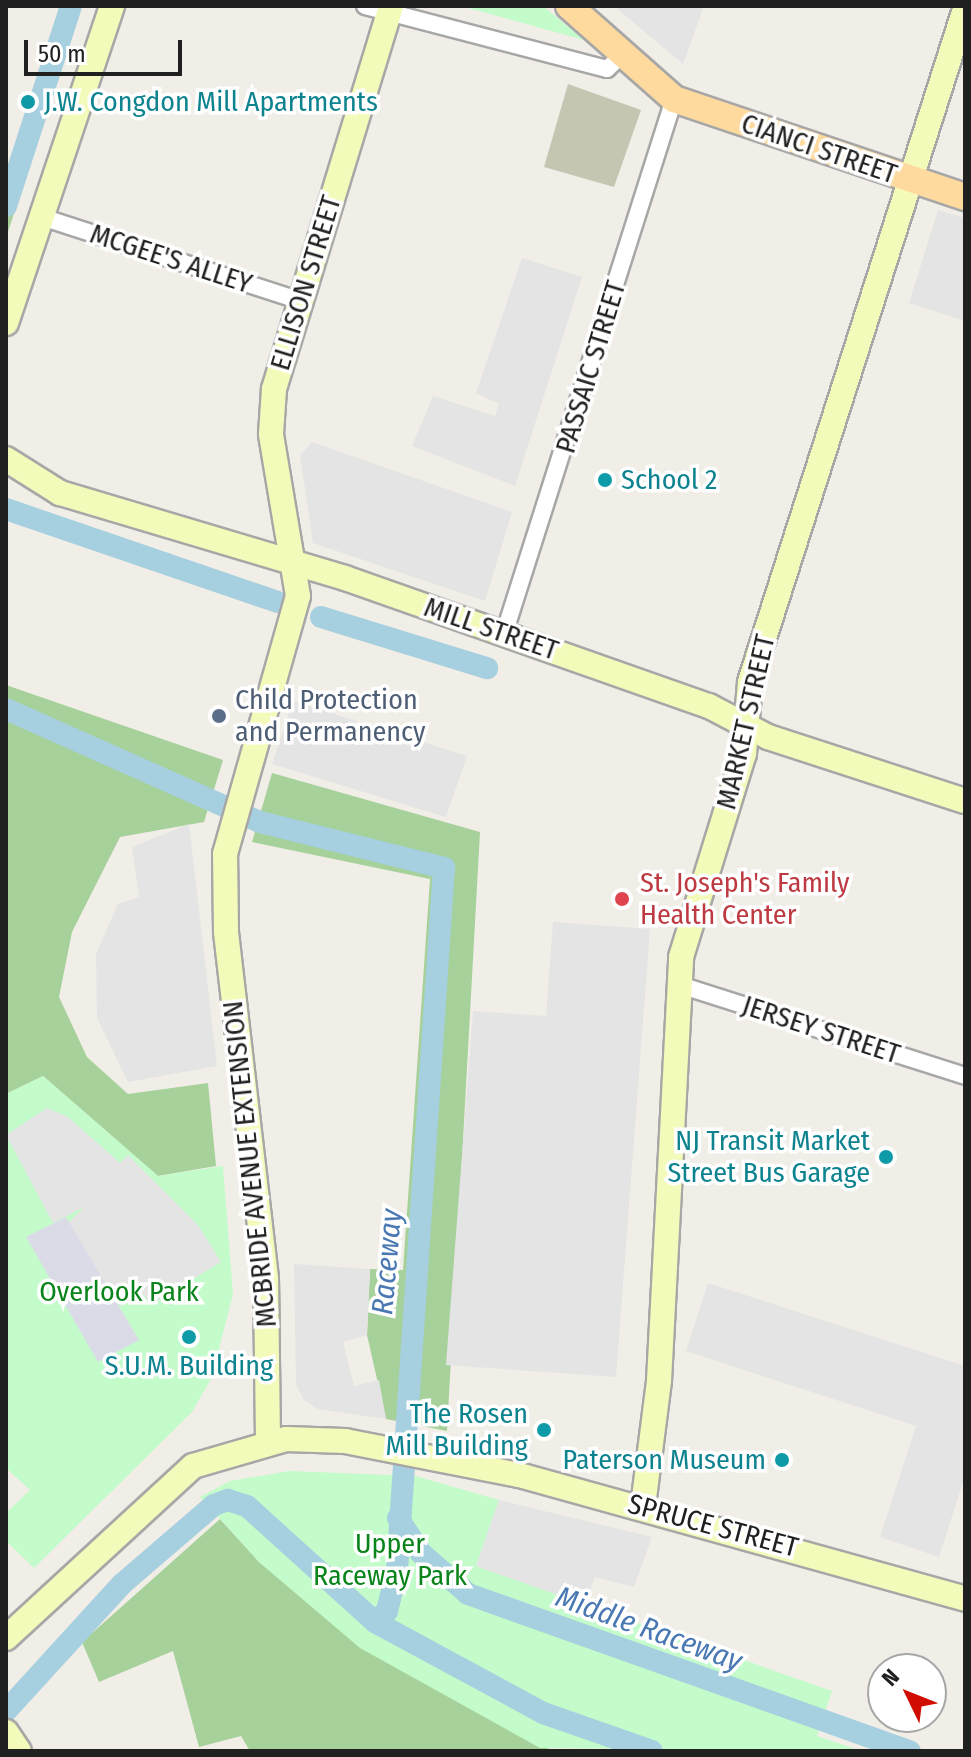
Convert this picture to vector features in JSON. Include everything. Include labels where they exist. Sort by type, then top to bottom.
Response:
[{"type":"main road","points":[[569,6],[674,99]]},
{"type":"main road","name":"CIANCI STREET","points":[[674,99],[965,197]]},
{"type":"street","points":[[6,323],[112,6]]},
{"type":"street","points":[[365,6],[390,10],[607,69],[623,54]]},
{"type":"street","name":"MARKET STREET","points":[[643,1506],[659,1381],[677,984],[744,754],[744,725],[750,682],[914,181],[965,9]]},
{"type":"street","name":"ELLISON STREET","points":[[296,566],[271,434],[274,389],[390,10]]},
{"type":"street","name":"PASSAIC STREET","points":[[504,634],[674,99]]},
{"type":"street","name":"MCGEE'S ALLEY","points":[[42,217],[300,301]]},
{"type":"street","name":"MILL STREET","points":[[10,462],[60,493],[504,634],[744,725],[965,801]]},
{"type":"street","name":"MCBRIDE AVENUE EXTENSION","points":[[268,1441],[266,1278],[224,903],[228,832],[236,794],[296,611],[296,566]]},
{"type":"street","name":"JERSEY STREET","points":[[677,984],[965,1076]]},
{"type":"street","points":[[6,1638],[193,1466],[268,1441]]},
{"type":"street","name":"SPRUCE STREET","points":[[268,1441],[374,1446],[422,1455],[643,1506],[965,1599]]},
{"type":"shaded area","points":[[614,6],[704,6],[683,64]]},
{"type":"shaded area","points":[[568,84],[641,110],[614,187],[544,167]]},
{"type":"shaded area","points":[[938,210],[965,218],[965,321],[909,303]]},
{"type":"shaded area","points":[[522,258],[582,277],[515,486],[412,446],[433,396],[495,416],[499,404],[476,393]]},
{"type":"shaded area","points":[[312,442],[512,512],[485,601],[313,543],[300,455]]},
{"type":"shaded area","points":[[293,701],[467,756],[446,817],[272,764]]},
{"type":"shaded area","points":[[189,824],[217,1066],[128,1082],[97,1018],[96,954],[118,904],[139,897],[132,847]]},
{"type":"shaded area","points":[[553,922],[650,929],[616,1377],[446,1365],[473,1011],[546,1016]]},
{"type":"shaded area","points":[[47,1108],[68,1117],[120,1163],[128,1155],[198,1225],[221,1262],[150,1305],[144,1294],[121,1306],[111,1288],[102,1288],[69,1222],[84,1207],[53,1223],[6,1135]]},
{"type":"shaded area","points":[[66,1217],[139,1340],[98,1362],[26,1237]]},
{"type":"shaded area","points":[[294,1264],[370,1269],[367,1335],[343,1342],[354,1386],[379,1380],[386,1419],[318,1409],[304,1400],[296,1385]]},
{"type":"shaded area","points":[[708,1283],[965,1366],[965,1476],[939,1557],[880,1537],[916,1426],[686,1351]]},
{"type":"shaded area","points":[[499,1500],[652,1537],[634,1587],[595,1577],[584,1604],[476,1566]]},
{"type":"green space","points":[[461,6],[543,6],[584,40]]},
{"type":"green space","points":[[6,162],[28,170],[6,238]]},
{"type":"green space","points":[[6,685],[223,760],[204,822],[120,837],[72,932],[59,997],[87,1057],[128,1094],[208,1083],[216,1166],[158,1176],[43,1076],[6,1094]]},
{"type":"green space","points":[[272,773],[480,832],[447,1431],[386,1419],[367,1335],[370,1269],[403,1270],[430,879],[252,842]]},
{"type":"green space","name":"Overlook Park","points":[[43,1076],[158,1176],[223,1166],[233,1294],[212,1377],[192,1412],[34,1568],[6,1541],[6,1513],[30,1490],[6,1468],[6,1094]]},
{"type":"green space","name":"Upper Raceway Park","points":[[289,1471],[416,1476],[499,1500],[476,1566],[832,1691],[817,1736],[862,1751],[540,1748],[360,1648],[260,1563],[200,1497],[230,1481]]},
{"type":"green space","points":[[220,1519],[260,1563],[552,1751],[250,1751],[241,1736],[199,1747],[173,1651],[99,1682],[82,1642]]},
{"type":"waterway","points":[[6,206],[71,6]]},
{"type":"waterway","points":[[6,509],[277,602]]},
{"type":"waterway","points":[[321,617],[487,668]]},
{"type":"waterway","name":"Raceway","points":[[6,709],[260,822],[444,868],[397,1570],[387,1611],[375,1622]]},
{"type":"waterway","name":"Raceway","points":[[6,1711],[122,1584],[214,1505],[228,1500],[247,1506],[375,1622],[543,1713],[652,1751]]},
{"type":"waterway","name":"Middle Raceway","points":[[398,1518],[421,1553],[468,1594],[910,1751]]},
{"type":"place","name":"J.W. Congdon Mill Apartments","points":[[28,102]]},
{"type":"place","name":"School 2","points":[[605,480]]},
{"type":"place","name":"Child Protection and Permanency","points":[[219,716]]},
{"type":"place","name":"St. Joseph's Family Health Center","points":[[622,899]]},
{"type":"place","name":"NJ Transit Market Street Bus Garage","points":[[886,1157]]},
{"type":"place","name":"S.U.M. Building","points":[[189,1337]]},
{"type":"place","name":"The Rosen Mill Building","points":[[544,1430]]},
{"type":"place","name":"Paterson Museum","points":[[782,1460]]}]
